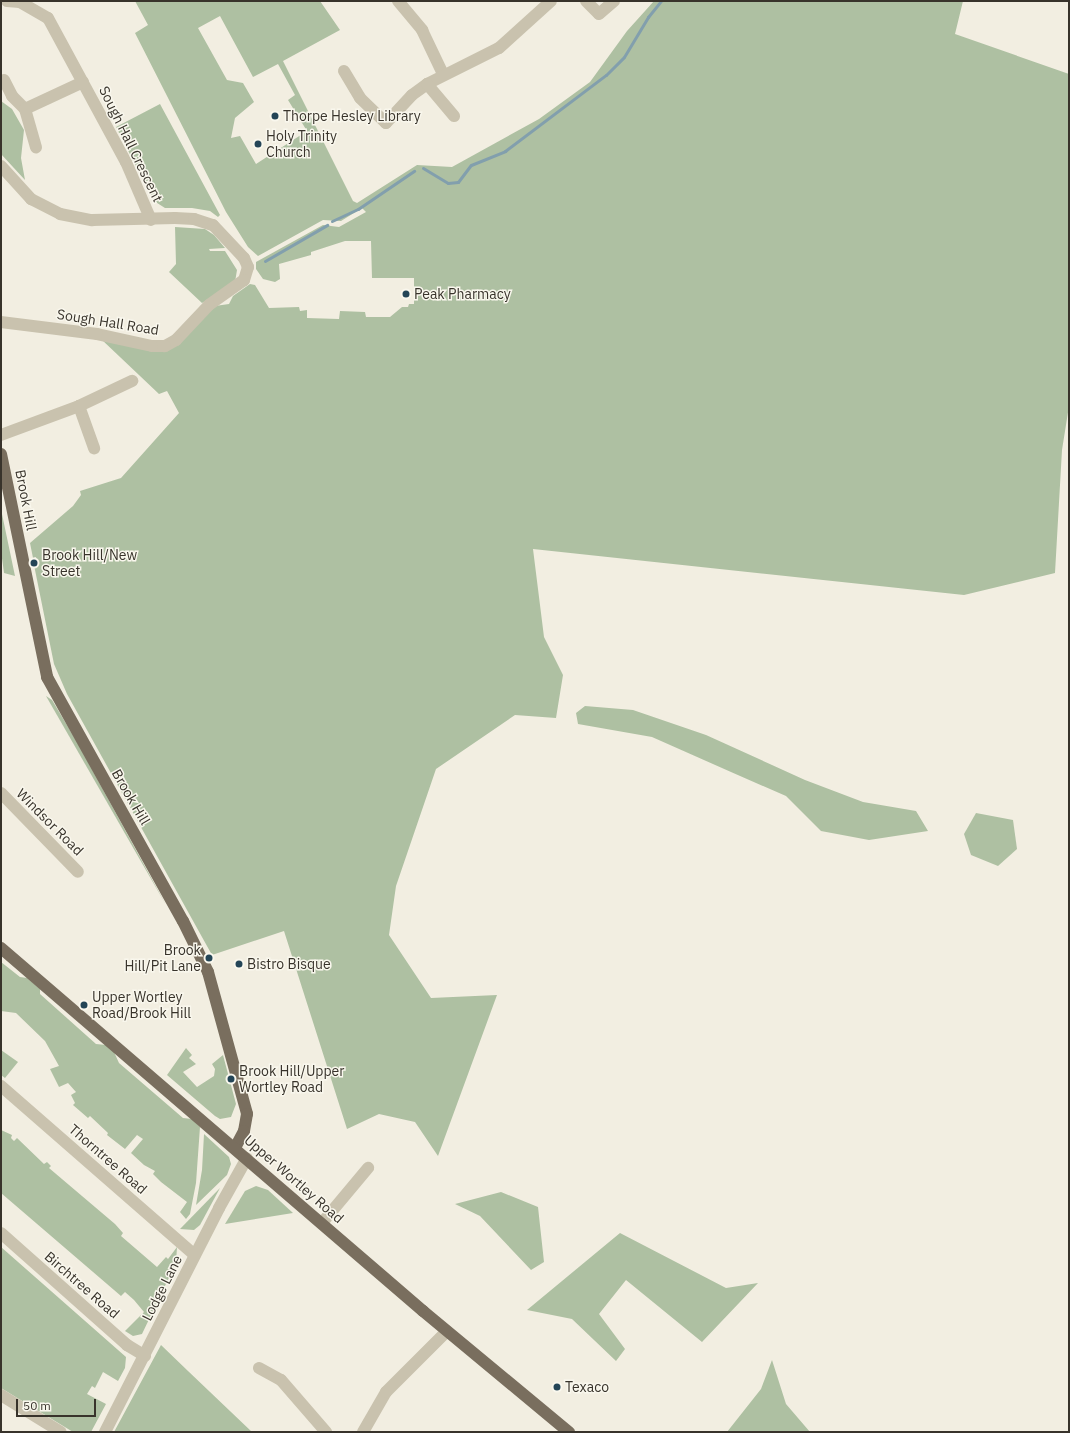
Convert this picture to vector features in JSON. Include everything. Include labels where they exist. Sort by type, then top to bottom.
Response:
[{"type":"main road","name":"Brook Hill","points":[[1,454],[2,467],[47,677],[186,927],[208,972],[247,1114],[244,1131],[235,1148]]},
{"type":"main road","name":"Upper Wortley Road","points":[[1,948],[447,1331],[568,1432]]},
{"type":"street","name":"Sough Hall Crescent","points":[[7,1],[20,2],[48,18],[126,162],[151,220]]},
{"type":"street","points":[[398,1],[422,30],[444,74]]},
{"type":"street","points":[[344,71],[360,98],[386,123],[412,95],[444,74],[499,48],[551,1]]},
{"type":"street","points":[[586,1],[599,14],[614,1]]},
{"type":"street","points":[[4,80],[12,96],[25,109],[36,147]]},
{"type":"street","name":"Sough Hall Crescent","points":[[25,109],[83,82]]},
{"type":"street","points":[[427,84],[454,116]]},
{"type":"street","points":[[1,166],[31,199],[60,214],[92,220],[151,220]]},
{"type":"street","name":"Sough Hall Road","points":[[1,322],[98,334],[152,346],[165,346],[176,340],[208,305],[244,280],[248,267],[244,258],[213,225],[194,219],[151,220]]},
{"type":"street","points":[[1,435],[79,406],[132,381]]},
{"type":"street","points":[[79,406],[94,448]]},
{"type":"street","name":"Windsor Road","points":[[1,794],[78,872]]},
{"type":"street","name":"Thorntree Road","points":[[1,1086],[196,1255]]},
{"type":"street","name":"Lodge Lane","points":[[105,1432],[247,1158]]},
{"type":"street","points":[[322,1223],[368,1168]]},
{"type":"street","name":"Birchtree Road","points":[[1,1233],[127,1345],[145,1356]]},
{"type":"street","points":[[363,1432],[386,1392],[447,1331]]},
{"type":"street","points":[[259,1368],[281,1380],[326,1432]]},
{"type":"street","points":[[1,1395],[60,1432]]},
{"type":"green space","points":[[135,1],[320,1],[340,30],[283,61],[353,201],[357,203],[417,165],[452,167],[539,119],[590,82],[627,31],[654,1],[963,1],[955,34],[1069,74],[1069,406],[1062,450],[1055,573],[964,595],[533,549],[544,637],[563,675],[556,718],[515,715],[436,769],[396,886],[389,935],[431,998],[497,995],[438,1156],[415,1122],[379,1114],[347,1129],[284,931],[212,955],[67,694],[54,664],[34,565],[37,564],[36,557],[33,558],[30,543],[73,506],[81,495],[80,491],[121,478],[179,413],[167,391],[159,394],[101,339],[153,349],[215,306],[229,304],[233,296],[250,284],[255,285],[269,308],[299,307],[300,311],[307,310],[307,318],[339,319],[340,311],[365,312],[366,317],[390,317],[402,307],[408,307],[409,304],[414,304],[414,278],[372,278],[371,241],[345,241],[311,252],[311,255],[279,264],[280,279],[275,282],[263,279],[256,269],[256,262],[323,225],[339,227],[366,212],[362,208],[341,221],[323,220],[258,256],[248,247],[226,212],[135,33],[148,25]],"holes":[[[220,16],[253,77],[278,64],[295,95],[288,100],[307,131],[256,164],[240,136],[231,138],[235,118],[254,102],[243,83],[227,80],[198,28]]]},
{"type":"green space","points":[[1,101],[12,109],[24,130],[21,158],[25,180],[1,154]]},
{"type":"green space","points":[[160,104],[220,215],[218,217],[210,211],[192,208],[165,208],[154,201],[116,127]]},
{"type":"green space","points":[[175,227],[205,229],[214,235],[225,248],[209,249],[210,251],[225,251],[237,270],[235,282],[202,303],[169,272],[176,264]]},
{"type":"green space","points":[[1,494],[2,514],[15,576],[4,573],[1,551]]},
{"type":"green space","points":[[46,696],[52,700],[77,742],[166,905]]},
{"type":"green space","points":[[585,706],[633,710],[706,735],[805,780],[863,802],[916,811],[928,831],[869,840],[821,831],[786,796],[652,737],[578,724],[576,713]]},
{"type":"green space","points":[[976,813],[1013,820],[1017,849],[998,866],[971,855],[964,834]]},
{"type":"green space","points":[[1,962],[20,977],[27,978],[40,989],[40,994],[96,1044],[106,1045],[114,1052],[119,1063],[183,1118],[192,1119],[200,1127],[196,1183],[190,1214],[186,1219],[180,1212],[187,1202],[161,1182],[153,1174],[155,1171],[144,1165],[131,1153],[143,1139],[137,1135],[125,1149],[107,1135],[108,1133],[90,1116],[88,1118],[73,1105],[75,1103],[71,1095],[76,1092],[68,1083],[59,1087],[50,1069],[59,1066],[45,1041],[16,1013],[1,1011]]},
{"type":"green space","points":[[186,1048],[192,1055],[189,1058],[196,1064],[183,1072],[197,1087],[214,1076],[215,1069],[212,1064],[223,1055],[236,1104],[231,1117],[220,1119],[215,1116],[167,1075]]},
{"type":"green space","points":[[1,1050],[18,1062],[5,1078],[1,1075]]},
{"type":"green space","points":[[1,1130],[12,1135],[11,1138],[14,1141],[17,1138],[44,1164],[47,1162],[51,1166],[49,1168],[115,1224],[123,1233],[121,1236],[157,1267],[166,1257],[168,1259],[177,1247],[176,1263],[142,1334],[133,1336],[125,1331],[144,1312],[134,1300],[125,1292],[121,1296],[1,1193]]},
{"type":"green space","points":[[204,1134],[229,1157],[231,1164],[227,1175],[196,1205],[202,1170]]},
{"type":"green space","points":[[256,1186],[268,1190],[293,1213],[225,1224],[245,1191]]},
{"type":"green space","points":[[220,1188],[200,1225],[194,1230],[180,1229]]},
{"type":"green space","points":[[501,1192],[538,1207],[544,1262],[531,1270],[480,1216],[455,1204]]},
{"type":"green space","points":[[620,1233],[726,1288],[758,1283],[702,1342],[626,1280],[599,1314],[625,1349],[616,1361],[572,1319],[527,1310]]},
{"type":"green space","points":[[1,1247],[126,1357],[125,1368],[118,1381],[103,1372],[95,1388],[92,1386],[87,1394],[106,1404],[91,1432],[73,1432],[1,1388]]},
{"type":"green space","points":[[161,1345],[188,1371],[252,1432],[114,1432]]},
{"type":"green space","points":[[772,1360],[786,1404],[810,1432],[727,1432],[761,1389]]},
{"type":"waterway","points":[[423,168],[448,183],[458,182],[471,165],[505,151],[606,75],[624,57],[648,17],[661,1]]},
{"type":"waterway","points":[[332,221],[358,209],[414,171]]},
{"type":"waterway","points":[[265,261],[327,225]]},
{"type":"place","name":"Thorpe Hesley Library","points":[[275,116]]},
{"type":"place","name":"Holy Trinity Church","points":[[258,144]]},
{"type":"place","name":"Peak Pharmacy","points":[[406,294]]},
{"type":"place","name":"Brook Hill/New Street","points":[[34,563]]},
{"type":"place","name":"Brook Hill/Pit Lane","points":[[209,958]]},
{"type":"place","name":"Bistro Bisque","points":[[239,964]]},
{"type":"place","name":"Upper Wortley Road/Brook Hill","points":[[84,1005]]},
{"type":"place","name":"Brook Hill/Upper Wortley Road","points":[[231,1079]]},
{"type":"place","name":"Texaco","points":[[557,1387]]}]
